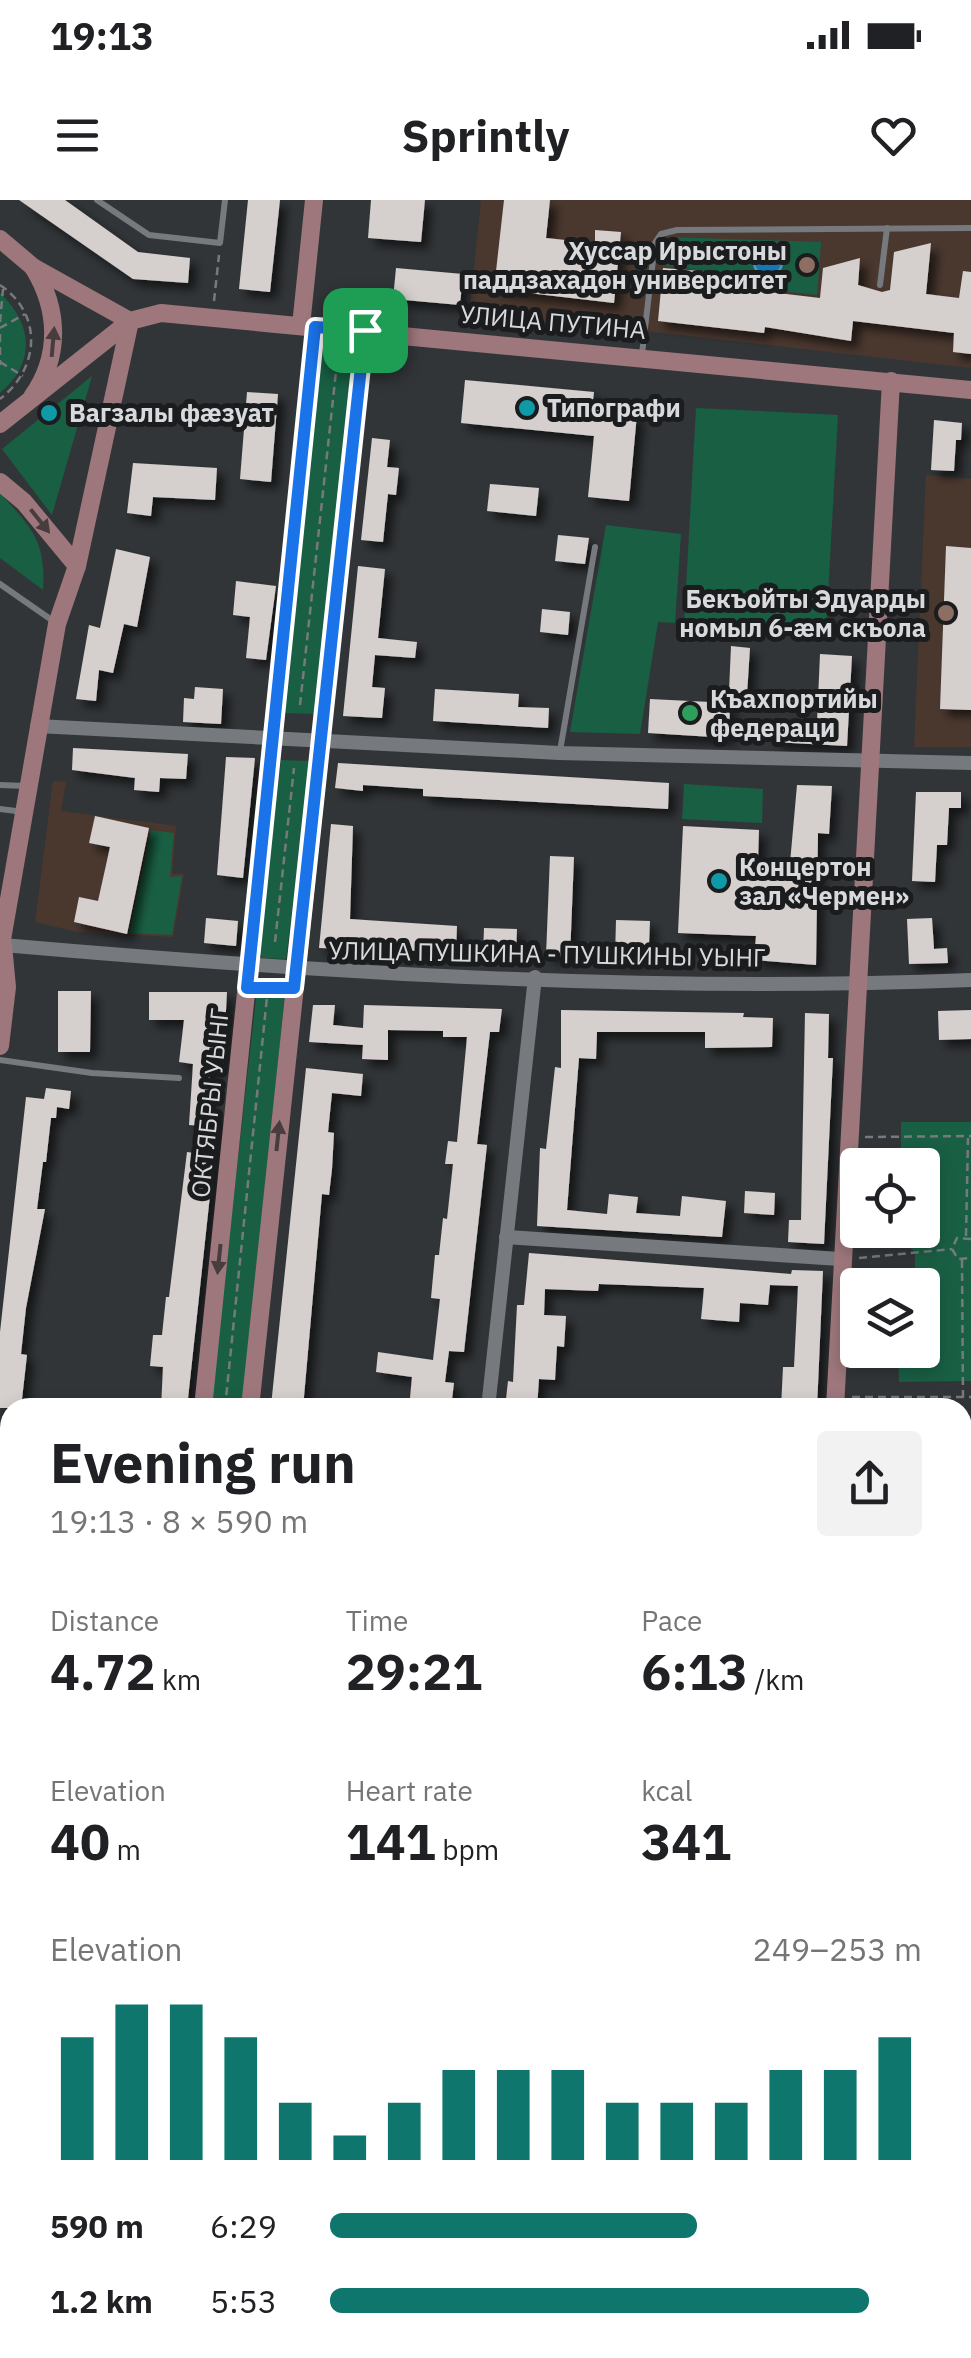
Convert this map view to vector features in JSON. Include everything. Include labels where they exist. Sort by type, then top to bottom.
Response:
[{"type":"street","name":"ОКТЯБРЫ УЫНГ","points":[[205,1398],[277,701],[308,326],[314,200]]},
{"type":"street","points":[[1,239],[33,267],[130,321]]},
{"type":"street","points":[[19,412],[35,394],[51,360],[54,323],[45,287],[33,267]]},
{"type":"street","name":"УЛИЦА ПУТИНА","points":[[130,321],[160,313],[213,316],[971,390]]},
{"type":"street","points":[[0,424],[130,321]]},
{"type":"street","points":[[0,1046],[7,987],[2,935],[37,726],[57,624],[76,566],[130,321]]},
{"type":"street","points":[[251,1398],[365,330]]},
{"type":"street","points":[[835,1398],[892,380]]},
{"type":"street","points":[[0,482],[24,502],[76,566]]},
{"type":"street","points":[[37,726],[559,753],[971,763]]},
{"type":"street","name":"УЛИЦА ПУШКИНА - ПУШКИНЫ УЫНГ","points":[[2,935],[249,966],[294,979],[535,977],[856,984],[971,980]]},
{"type":"street","points":[[489,1398],[535,977]]},
{"type":"street","points":[[506,1237],[840,1259]]},
{"type":"lane","points":[[98,200],[149,234],[220,243],[225,200]]},
{"type":"lane","points":[[880,284],[887,228]]},
{"type":"lane","points":[[642,355],[654,243],[661,234],[677,230],[971,228]]},
{"type":"lane","points":[[559,753],[595,547]]},
{"type":"lane","points":[[0,584],[57,624]]},
{"type":"lane","points":[[0,785],[28,786]]},
{"type":"lane","points":[[0,810],[25,812]]},
{"type":"lane","points":[[0,1060],[92,1073],[179,1078]]},
{"type":"path","points":[[213,316],[220,243]]},
{"type":"path","points":[[0,399],[23,376],[32,357],[32,330],[19,298],[2,286]]},
{"type":"path","points":[[2,286],[1,364],[23,376]]},
{"type":"path","points":[[0,328],[25,314]]},
{"type":"path","points":[[300,705],[338,354]]},
{"type":"path","points":[[277,701],[324,706]]},
{"type":"path","points":[[271,758],[294,768],[318,763]]},
{"type":"path","points":[[275,942],[294,768]]},
{"type":"path","points":[[252,937],[298,943]]},
{"type":"path","points":[[247,988],[294,979]]},
{"type":"path","points":[[226,1398],[268,987]]},
{"type":"path","points":[[848,1136],[969,1136],[968,1237],[954,1241],[952,1249]]},
{"type":"path","points":[[840,1259],[952,1249]]},
{"type":"path","points":[[952,1249],[962,1260],[963,1397]]},
{"type":"path","points":[[962,1260],[971,1258]]},
{"type":"path","points":[[937,1398],[971,1397]]},
{"type":"shaded area","name":"Хуссар Ирыстоны паддзахадон университет","points":[[481,200],[971,200],[971,368],[646,331],[469,317]]},
{"type":"shaded area","name":"Бекъойты Эдуарды номыл 6-æм скъола","points":[[926,475],[971,479],[971,747],[914,747]]},
{"type":"shaded area","points":[[53,781],[66,782],[61,811],[176,826],[172,874],[184,874],[173,937],[77,932],[35,922]]},
{"type":"green space","points":[[668,237],[821,242],[817,295],[772,290],[772,279],[740,275],[738,283],[714,280],[713,272],[666,266]]},
{"type":"green space","points":[[0,293],[19,317],[26,343],[20,369],[0,393]]},
{"type":"green space","points":[[326,337],[352,339],[356,345],[316,714],[284,713],[320,346]]},
{"type":"green space","points":[[92,376],[52,515],[2,449]]},
{"type":"green space","points":[[696,408],[838,415],[826,632],[684,624]]},
{"type":"green space","points":[[0,493],[35,536],[42,559],[43,590],[0,558]]},
{"type":"green space","points":[[606,525],[681,534],[675,623],[658,622],[640,734],[570,732]]},
{"type":"green space","points":[[281,760],[309,761],[310,767],[286,959],[262,958],[258,949]]},
{"type":"green space","points":[[684,784],[763,789],[762,823],[682,819]]},
{"type":"green space","points":[[151,830],[174,833],[170,877],[182,876],[172,935],[129,933]]},
{"type":"green space","points":[[258,981],[282,983],[285,993],[244,1398],[211,1398]]},
{"type":"green space","points":[[901,1122],[971,1122],[971,1381],[899,1382],[899,1368],[940,1368],[940,1268],[915,1268],[915,1252],[911,1248],[940,1248],[940,1148],[901,1148]]},
{"type":"water","points":[[768,248],[778,252],[782,262],[778,272],[768,276],[758,272],[754,262],[758,252]]},
{"type":"building","points":[[19,200],[65,200],[138,252],[190,258],[188,283],[133,279]]},
{"type":"building","points":[[248,200],[280,200],[270,292],[239,289]]},
{"type":"building","points":[[371,200],[425,200],[421,242],[368,238]]},
{"type":"building","points":[[504,200],[550,200],[546,238],[595,243],[595,230],[621,232],[614,303],[494,289]]},
{"type":"building","points":[[931,243],[926,294],[959,298],[963,271],[971,272],[971,354],[953,352],[954,333],[853,321],[851,341],[765,327],[764,333],[658,321],[663,268],[712,272],[712,283],[742,286],[744,279],[761,280],[761,288],[769,292],[820,298],[823,268],[860,258],[858,285],[882,292],[890,290],[894,252]]},
{"type":"building","points":[[396,268],[463,274],[460,305],[393,299]]},
{"type":"building","name":"Типографи","points":[[465,380],[594,392],[592,410],[637,414],[629,501],[588,497],[594,436],[461,423]]},
{"type":"building","points":[[247,392],[278,394],[271,482],[240,479]]},
{"type":"building","points":[[934,420],[962,423],[961,440],[956,440],[954,471],[931,470]]},
{"type":"building","points":[[372,438],[390,440],[387,467],[399,468],[396,495],[388,494],[383,542],[361,540]]},
{"type":"building","points":[[133,463],[217,468],[215,500],[153,497],[151,516],[127,513]]},
{"type":"building","points":[[490,484],[539,488],[536,516],[487,511]]},
{"type":"building","points":[[558,535],[589,538],[585,564],[555,561]]},
{"type":"building","points":[[946,546],[971,548],[971,710],[940,709]]},
{"type":"building","points":[[116,549],[150,557],[137,627],[124,624],[113,673],[99,670],[96,701],[76,699],[89,625],[100,628]]},
{"type":"building","points":[[358,566],[385,569],[378,638],[417,642],[415,658],[375,655],[372,687],[385,688],[382,718],[343,716]]},
{"type":"building","points":[[236,581],[276,586],[266,660],[246,658],[250,617],[233,615]]},
{"type":"building","points":[[542,609],[570,612],[568,635],[540,632]]},
{"type":"building","points":[[731,646],[750,648],[747,694],[729,692]]},
{"type":"building","points":[[820,654],[852,656],[847,746],[773,742],[774,720],[817,722]]},
{"type":"building","points":[[195,687],[223,689],[221,724],[183,722],[184,698],[194,699]]},
{"type":"building","points":[[435,689],[519,694],[518,707],[549,708],[548,728],[433,721]]},
{"type":"building","name":"Къахпортийы федераци","points":[[650,699],[730,703],[729,738],[648,733]]},
{"type":"building","points":[[73,748],[188,754],[186,779],[160,778],[159,792],[134,790],[135,778],[72,770]]},
{"type":"building","points":[[226,757],[255,758],[243,878],[217,875]]},
{"type":"building","points":[[338,763],[669,783],[668,809],[423,796],[423,789],[363,785],[363,791],[335,788]]},
{"type":"building","points":[[797,785],[832,786],[829,834],[818,833],[816,965],[754,960],[756,936],[678,933],[683,826],[759,830],[758,861],[790,863]]},
{"type":"building","points":[[916,792],[961,792],[961,808],[949,808],[947,845],[937,845],[935,882],[912,881]]},
{"type":"building","points":[[95,816],[149,828],[127,934],[74,922],[79,897],[98,901],[110,847],[89,843]]},
{"type":"building","points":[[331,824],[353,826],[350,919],[457,926],[456,952],[319,948]]},
{"type":"building","points":[[550,856],[574,857],[570,957],[546,956]]},
{"type":"building","points":[[206,918],[238,921],[236,946],[204,943]]},
{"type":"building","points":[[932,918],[934,949],[947,948],[948,963],[909,964],[907,919]]},
{"type":"building","points":[[616,920],[650,921],[649,945],[638,945],[638,959],[615,958]]},
{"type":"building","points":[[484,928],[517,929],[516,954],[483,954]]},
{"type":"building","points":[[58,991],[91,991],[90,1052],[58,1052]]},
{"type":"building","points":[[149,992],[227,992],[223,1066],[211,1065],[207,1110],[219,1112],[188,1398],[161,1398],[163,1367],[150,1366],[153,1335],[162,1335],[169,1297],[187,1152],[201,1154],[204,1126],[189,1125],[193,1064],[179,1062],[184,1020],[149,1020]]},
{"type":"building","points":[[313,1005],[335,1005],[333,1025],[363,1028],[364,1005],[502,1009],[499,1032],[490,1032],[477,1144],[487,1145],[464,1352],[449,1351],[445,1382],[454,1383],[452,1398],[410,1398],[412,1377],[376,1372],[378,1352],[433,1360],[440,1299],[431,1298],[435,1255],[439,1255],[443,1218],[447,1219],[453,1164],[445,1164],[448,1141],[457,1142],[467,1037],[443,1037],[443,1031],[388,1030],[388,1060],[362,1059],[363,1045],[309,1042]]},
{"type":"building","points":[[561,1010],[744,1013],[743,1017],[773,1018],[772,1047],[705,1048],[705,1032],[597,1032],[596,1059],[579,1058],[567,1210],[607,1214],[609,1194],[638,1197],[636,1213],[680,1216],[682,1196],[726,1201],[722,1237],[537,1226],[540,1148],[546,1149],[555,1067],[561,1068]]},
{"type":"building","points":[[971,1010],[971,1039],[939,1040],[938,1011]]},
{"type":"building","points":[[805,1013],[829,1014],[828,1058],[833,1058],[824,1244],[788,1242],[789,1220],[801,1220]]},
{"type":"building","points":[[306,1068],[363,1074],[361,1096],[332,1093],[328,1132],[334,1133],[332,1169],[329,1195],[322,1194],[304,1398],[272,1398]]},
{"type":"building","points":[[46,1088],[71,1091],[69,1109],[57,1107],[56,1118],[51,1118],[43,1162],[37,1209],[45,1209],[26,1308],[21,1354],[27,1355],[22,1398],[0,1398],[0,1332],[26,1097],[44,1099]]},
{"type":"building","points":[[745,1191],[775,1193],[774,1215],[744,1213]]},
{"type":"building","points":[[529,1253],[791,1274],[792,1270],[823,1271],[817,1398],[781,1398],[783,1367],[794,1367],[798,1286],[770,1285],[768,1305],[740,1303],[739,1322],[701,1319],[704,1288],[599,1284],[598,1291],[545,1289],[544,1315],[566,1316],[564,1347],[557,1346],[555,1380],[539,1379],[538,1398],[506,1398],[508,1381],[513,1382],[517,1305],[524,1305]]},
{"type":"place","name":"Хуссар Ирыстоны паддзахадон университет","points":[[807,265]]},
{"type":"place","name":"Типографи","points":[[527,408]]},
{"type":"place","name":"Вагзалы фæзуат","points":[[49,413]]},
{"type":"place","name":"Бекъойты Эдуарды номыл 6-æм скъола","points":[[946,613]]},
{"type":"place","name":"Къахпортийы федераци","points":[[690,713]]},
{"type":"place","name":"Концертон зал «Чермен»","points":[[719,881]]},
{"type":"route","points":[[315,327],[365,330],[294,988],[247,988],[315,327]]}]
